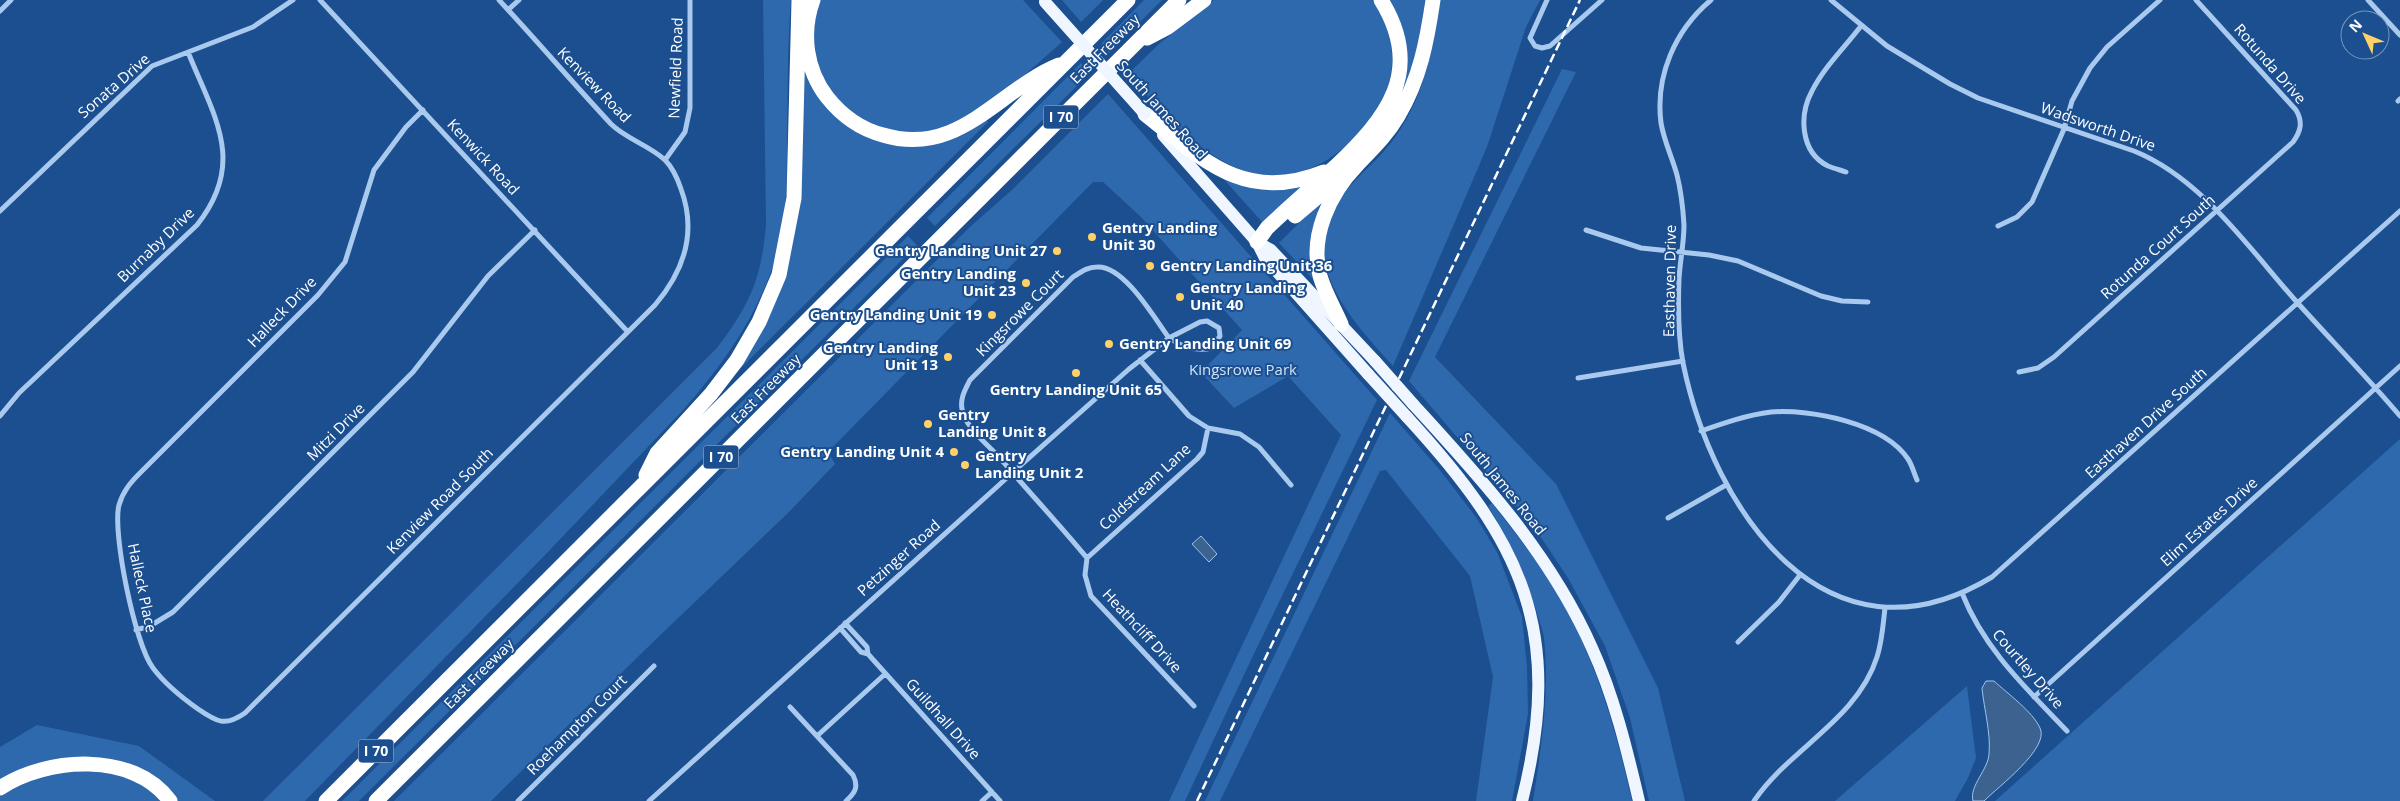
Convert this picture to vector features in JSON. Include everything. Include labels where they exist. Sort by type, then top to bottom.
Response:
[{"type":"highway","points":[[638,489],[657,453],[711,394],[737,360],[759,322],[779,275],[794,198],[799,0]]},
{"type":"highway","points":[[813,0],[807,33],[809,60],[815,78],[831,102],[847,118],[866,129],[886,136],[921,140],[960,128],[991,109],[1038,74],[1065,62]]},
{"type":"highway","name":"East Freeway","points":[[326,801],[1128,0]]},
{"type":"highway","name":"East Freeway","points":[[376,801],[1178,0]]},
{"type":"highway","points":[[1132,46],[1168,27],[1204,0]]},
{"type":"highway","points":[[1256,242],[1267,228],[1332,169],[1376,125],[1386,112],[1397,86],[1401,60],[1400,42],[1396,27],[1381,0]]},
{"type":"highway","points":[[1256,242],[1274,235],[1355,166],[1385,135],[1408,96],[1421,66],[1433,0]]},
{"type":"highway","points":[[1145,114],[1194,153],[1216,167],[1255,183],[1285,184],[1332,169]]},
{"type":"highway","points":[[1342,324],[1319,273],[1318,244],[1328,208],[1355,166]]},
{"type":"highway","points":[[0,788],[26,774],[52,768],[108,766],[123,768],[139,776],[170,801]]},
{"type":"main road","name":"South James Road","points":[[1043,1],[1145,114],[1256,242],[1264,258],[1460,477],[1488,516],[1506,547],[1523,588],[1535,636],[1539,680],[1537,732],[1522,801]]},
{"type":"main road","name":"South James Road","points":[[1256,242],[1271,250],[1342,324],[1497,499],[1556,580],[1593,649],[1625,743],[1638,801]]},
{"type":"street","points":[[0,10],[12,0]]},
{"type":"street","name":"Sonata Drive","points":[[0,211],[152,66],[253,28],[293,0]]},
{"type":"street","name":"Kenwick Road","points":[[320,0],[627,331]]},
{"type":"street","name":"Kenview Road","points":[[499,0],[616,128],[665,160],[678,180],[686,202],[689,224],[683,262],[666,292]]},
{"type":"street","points":[[508,10],[519,0]]},
{"type":"street","name":"Newfield Road","points":[[665,160],[685,132],[690,108],[690,0]]},
{"type":"street","points":[[1547,0],[1530,38],[1534,46],[1542,48],[1550,46],[1602,0]]},
{"type":"street","name":"Easthaven Drive","points":[[1711,0],[1691,20],[1670,52],[1660,96],[1661,123],[1682,199],[1684,227],[1679,321],[1683,361],[1701,431],[1726,485],[1748,520],[1765,542],[1800,575],[1839,596],[1884,608]]},
{"type":"street","name":"Wadsworth Drive","points":[[1831,0],[1888,46],[1950,84],[1978,98],[2150,158],[2186,182],[2216,211],[2400,416]]},
{"type":"street","points":[[1998,226],[2017,217],[2032,202],[2064,129],[2072,102],[2090,68],[2108,47],[2160,0]]},
{"type":"street","name":"Rotunda Drive","points":[[2196,0],[2296,110],[2301,124]]},
{"type":"street","points":[[2368,0],[2400,35]]},
{"type":"street","points":[[1846,172],[1827,166],[1812,152],[1804,133],[1804,119],[1812,91],[1861,26]]},
{"type":"street","name":"Burnaby Drive","points":[[0,416],[19,393],[197,225],[213,205],[222,182],[224,154],[220,132],[188,52]]},
{"type":"street","name":"Halleck Drive","points":[[119,505],[126,488],[318,295],[345,262],[374,170],[406,127],[422,110]]},
{"type":"street","name":"Rotunda Court South","points":[[2019,372],[2038,368],[2054,357],[2293,142],[2299,134],[2301,124]]},
{"type":"street","name":"Easthaven Drive South","points":[[1884,608],[1933,603],[1962,593],[1992,577],[2400,211]]},
{"type":"street","name":"Mitzi Drive","points":[[136,630],[150,626],[173,612],[413,372],[488,276],[535,230]]},
{"type":"street","points":[[1586,230],[1641,248],[1738,261],[1820,296],[1842,301],[1868,302]]},
{"type":"street","name":"Kingsrowe Court","points":[[1012,473],[969,423],[962,410],[962,394],[970,380],[1073,278],[1085,269],[1099,266],[1113,270],[1142,301],[1169,338]]},
{"type":"street","name":"Kenview Road South","points":[[228,723],[245,713],[666,292]]},
{"type":"street","name":"Petzinger Road","points":[[650,801],[845,623],[1140,360],[1169,338],[1200,322],[1207,321],[1218,328],[1220,336],[1212,348],[1205,350],[1179,345],[1169,338]]},
{"type":"street","points":[[1140,360],[1189,416],[1208,428],[1240,434],[1259,447],[1291,485]]},
{"type":"street","points":[[1578,378],[1683,361]]},
{"type":"street","name":"Elim Estates Drive","points":[[2034,697],[2400,366]]},
{"type":"street","points":[[1701,431],[1744,416],[1771,412],[1830,416],[1874,432],[1893,444],[1908,460],[1917,480]]},
{"type":"street","name":"Coldstream Lane","points":[[1087,558],[1197,459],[1203,452],[1208,428]]},
{"type":"street","points":[[1012,473],[1087,558]]},
{"type":"street","points":[[1668,518],[1726,485]]},
{"type":"street","name":"Halleck Place","points":[[119,505],[117,523],[136,630],[152,667],[180,696],[209,717],[228,723]]},
{"type":"street","name":"Heathcliff Drive","points":[[1087,558],[1085,575],[1091,596],[1194,706]]},
{"type":"street","points":[[1738,642],[1779,602],[1800,575]]},
{"type":"street","name":"Courtley Drive","points":[[1962,593],[1970,614],[1997,657],[2067,731]]},
{"type":"street","points":[[1754,801],[1777,773],[1856,697],[1868,679],[1877,657],[1884,608]]},
{"type":"street","name":"Guildhall Drive","points":[[845,623],[867,648],[868,654],[885,674],[1000,801]]},
{"type":"street","name":"Guildhall Drive","points":[[840,628],[861,652],[868,654]]},
{"type":"street","name":"Roehampton Court","points":[[518,801],[654,666]]},
{"type":"street","points":[[817,736],[885,674]]},
{"type":"street","points":[[790,707],[857,782],[856,790],[846,801]]},
{"type":"street","points":[[982,801],[992,792]]},
{"type":"green space","points":[[763,0],[791,0],[788,54],[786,197],[781,237],[771,272],[752,315],[740,335],[714,373],[684,409],[545,555],[305,801],[263,801],[717,348],[738,318],[752,291],[757,276],[766,225]]},
{"type":"green space","points":[[820,0],[1023,0],[1062,42],[1003,93],[970,115],[953,124],[929,132],[898,132],[866,121],[849,109],[835,95],[824,79],[817,61],[814,42],[815,21]]},
{"type":"green space","points":[[1062,0],[1103,0],[1081,22]]},
{"type":"green space","points":[[1144,0],[1162,0],[1109,53],[1101,44]]},
{"type":"green space","points":[[1214,0],[1372,0],[1387,29],[1392,50],[1392,61],[1389,83],[1382,101],[1371,120],[1356,137],[1319,165],[1298,173],[1277,177],[1257,175],[1238,168],[1219,159],[1202,147],[1170,120],[1128,74],[1159,44]]},
{"type":"green space","points":[[1387,0],[1425,0],[1420,40],[1403,95],[1400,93]]},
{"type":"green space","points":[[1439,0],[1540,0],[1526,27],[1487,147],[1393,366],[1359,327],[1345,307],[1333,285],[1325,263],[1324,240],[1330,216],[1345,192],[1390,144],[1414,104],[1426,71],[1434,36]]},
{"type":"green space","points":[[800,55],[809,75],[881,141],[985,119],[988,122],[733,376],[781,277]]},
{"type":"green space","points":[[1081,63],[1090,73],[935,226],[927,218]]},
{"type":"green space","points":[[1562,69],[1576,72],[1435,357],[1556,484],[1658,688],[1685,801],[1649,801],[1630,718],[1605,646],[1568,578],[1534,527],[1409,381]]},
{"type":"green space","name":"Kingsrowe Park","points":[[1108,94],[1377,400],[1185,801],[1169,801],[1341,435],[1288,376],[1234,408],[1204,376],[1209,364],[1242,330],[1141,217],[1103,182],[1093,182],[828,452],[835,464],[788,513],[491,801],[394,801],[972,225],[1013,189]]},
{"type":"green space","points":[[1220,175],[1273,190],[1298,187],[1300,189],[1263,223]]},
{"type":"green space","points":[[1327,195],[1311,254],[1312,278],[1279,243]]},
{"type":"green space","points":[[908,236],[917,245],[359,801],[342,801]]},
{"type":"green space","points":[[1390,413],[1439,469],[1476,517],[1497,552],[1522,617],[1527,667],[1528,714],[1512,801],[1476,801],[1493,677],[1470,576],[1386,470],[1380,471],[1220,801],[1205,801]]},
{"type":"green space","points":[[2400,439],[2400,801],[1995,801]]},
{"type":"green space","points":[[1492,503],[1547,577],[1575,626],[1605,699],[1632,801],[1533,801],[1542,741],[1545,700],[1546,659],[1544,638],[1522,571],[1488,506]]},
{"type":"green space","points":[[1967,686],[1976,758],[1968,778],[1955,801],[1835,801]]},
{"type":"green space","points":[[37,725],[139,746],[215,801],[177,801],[121,763],[0,781],[0,747]]},
{"type":"green space","points":[[82,771],[125,777],[143,786],[163,801],[0,801],[0,795],[28,781]]},
{"type":"shaded area","points":[[1201,536],[1217,554],[1209,562],[1192,544]]},
{"type":"shaded area","points":[[1986,681],[1994,681],[2026,709],[2037,722],[2041,736],[2030,756],[2011,777],[1984,801],[1973,801],[1972,795],[1986,766],[1989,754],[1988,729],[1982,688]]},
{"type":"railway","points":[[1197,801],[1580,0]]},
{"type":"place","name":"Gentry Landing Unit 30","points":[[1092,237]]},
{"type":"place","name":"Gentry Landing Unit 27","points":[[1057,251]]},
{"type":"place","name":"Gentry Landing Unit 36","points":[[1150,266]]},
{"type":"place","name":"Gentry Landing Unit 23","points":[[1026,283]]},
{"type":"place","name":"Gentry Landing Unit 40","points":[[1180,297]]},
{"type":"place","name":"Gentry Landing Unit 19","points":[[992,315]]},
{"type":"place","name":"Gentry Landing Unit 69","points":[[1109,344]]},
{"type":"place","name":"Gentry Landing Unit 13","points":[[948,357]]},
{"type":"place","name":"Gentry Landing Unit 65","points":[[1076,373]]},
{"type":"place","name":"Gentry Landing Unit 8","points":[[928,424]]},
{"type":"place","name":"Gentry Landing Unit 4","points":[[954,452]]},
{"type":"place","name":"Gentry Landing Unit 2","points":[[965,465]]}]
